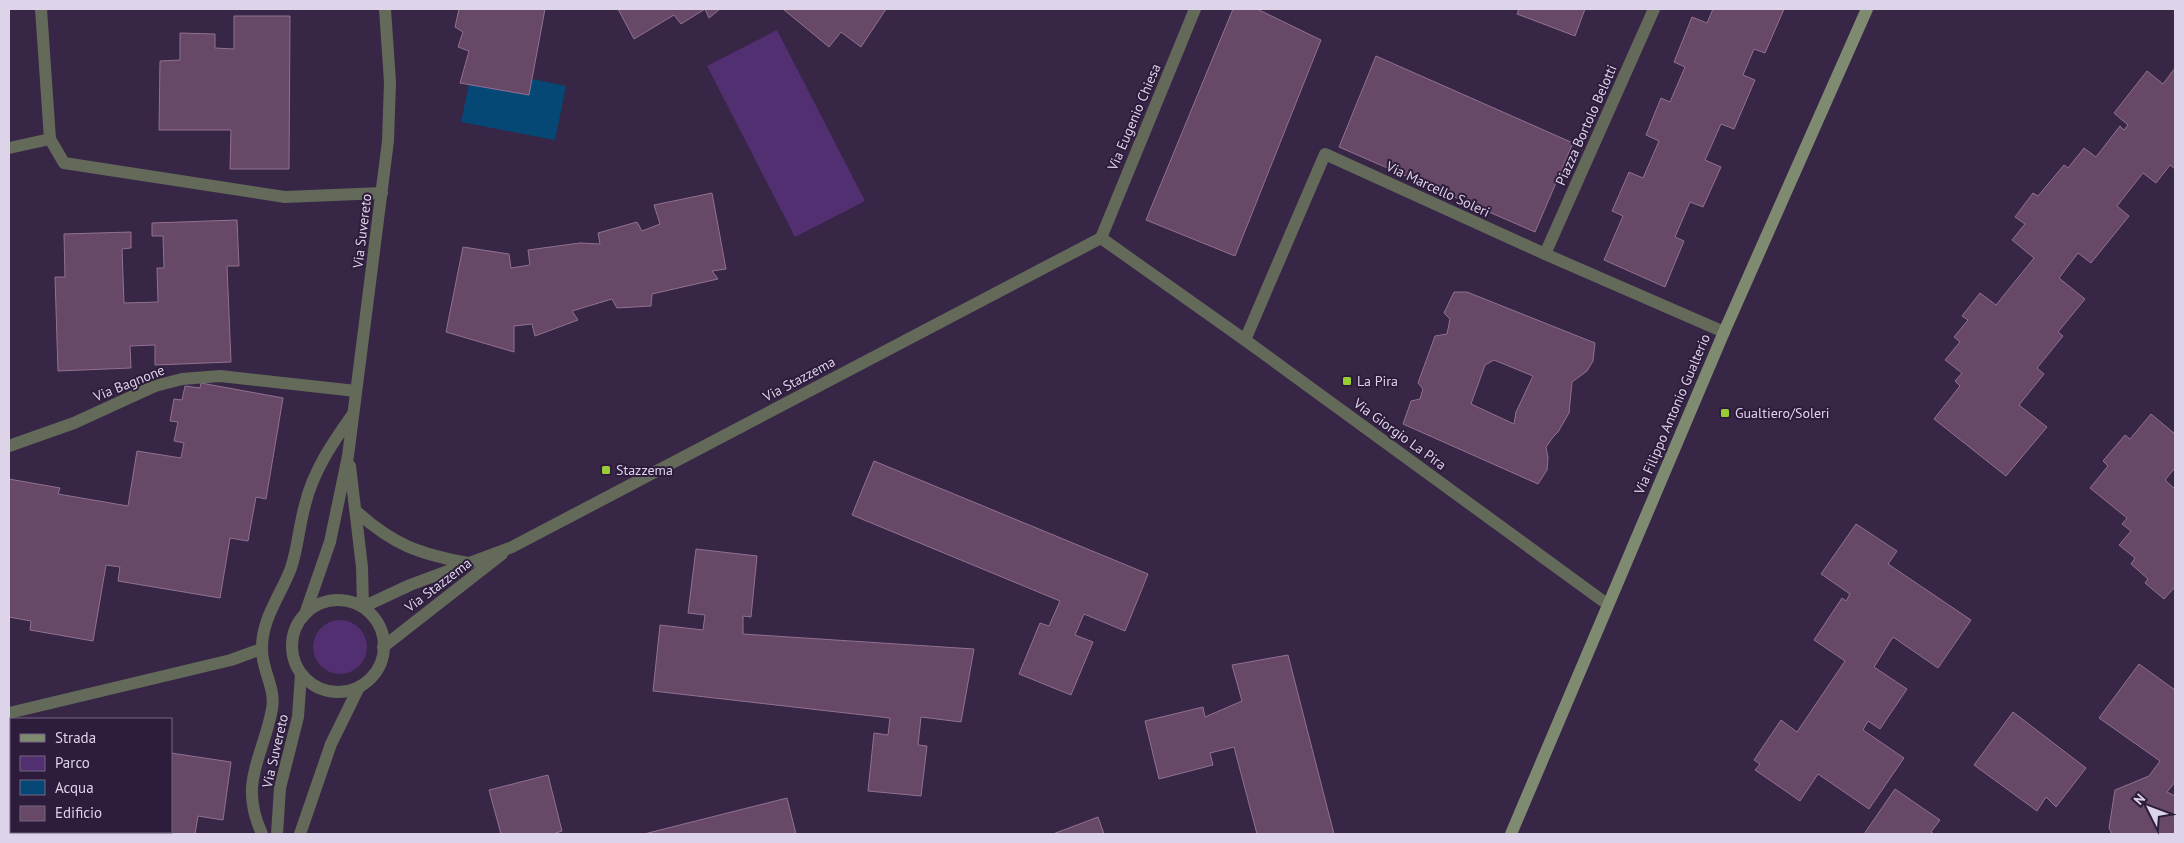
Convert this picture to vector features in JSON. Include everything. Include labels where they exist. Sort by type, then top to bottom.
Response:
[{"type":"street","points":[[42,9],[50,139],[64,163],[285,197],[382,193]]},
{"type":"street","name":"Via Suvereto","points":[[305,614],[330,542],[348,456],[354,412],[388,141],[390,82],[385,9]]},
{"type":"street","name":"Via Eugenio Chiesa","points":[[1101,238],[1195,9]]},
{"type":"street","name":"Piazza Bortolo Belotti","points":[[1545,254],[1654,9]]},
{"type":"street","name":"Via Filippo Antonio Gualterio","points":[[1511,834],[1724,332],[1867,9]]},
{"type":"street","points":[[9,148],[50,139]]},
{"type":"street","name":"Via Marcello Soleri","points":[[1245,340],[1325,154],[1545,254],[1724,332]]},
{"type":"street","name":"Via Giorgio La Pira","points":[[1101,238],[1245,340],[1607,604]]},
{"type":"street","name":"Via Stazzema","points":[[362,607],[410,585],[512,547],[1101,238]]},
{"type":"street","name":"Via Bagnone","points":[[9,446],[74,423],[150,388],[182,379],[220,376],[356,391]]},
{"type":"street","points":[[262,834],[252,804],[252,782],[273,698],[262,649],[264,630],[270,610],[295,557],[304,506],[311,485],[329,451],[354,412]]},
{"type":"street","name":"Via Suvereto","points":[[348,456],[357,512],[362,566],[362,607]]},
{"type":"street","points":[[357,512],[398,544],[424,554],[468,563]]},
{"type":"street","name":"Via Stazzema","points":[[384,647],[512,547]]},
{"type":"street","points":[[334,600],[352,602],[362,607],[374,617],[382,633],[384,647],[381,662],[372,676],[359,687],[344,692],[327,691],[313,685],[301,674],[295,663],[292,648],[296,626],[305,614],[320,604],[334,600]]},
{"type":"street","points":[[9,713],[232,660],[262,649]]},
{"type":"street","name":"Via Suvereto","points":[[277,834],[280,788],[298,717],[301,674]]},
{"type":"street","points":[[300,834],[331,744],[359,687]]},
{"type":"green space","points":[[777,30],[865,201],[795,237],[707,66]]},
{"type":"green space","points":[[340,620],[350,622],[359,628],[365,637],[367,647],[365,657],[359,666],[350,672],[340,674],[330,672],[321,666],[315,657],[313,647],[315,637],[321,628],[330,622]]},
{"type":"water","points":[[532,79],[566,86],[555,140],[461,122],[469,84]]},
{"type":"building","points":[[459,9],[545,9],[529,95],[460,83],[469,51],[458,47],[463,32],[455,27]]},
{"type":"building","points":[[618,9],[705,9],[681,24],[674,15],[634,39]]},
{"type":"building","points":[[705,9],[720,9],[709,18]]},
{"type":"building","points":[[783,9],[886,9],[861,47],[841,32],[829,47]]},
{"type":"building","points":[[1233,9],[1257,9],[1321,40],[1235,256],[1146,220]]},
{"type":"building","points":[[1519,9],[1585,9],[1575,36],[1517,14]]},
{"type":"building","points":[[1713,9],[1784,9],[1765,53],[1754,49],[1743,75],[1755,80],[1734,129],[1721,124],[1705,160],[1721,167],[1703,207],[1690,202],[1675,237],[1684,241],[1665,287],[1604,260],[1623,216],[1612,211],[1629,172],[1643,178],[1659,141],[1646,135],[1661,98],[1670,102],[1685,67],[1674,62],[1692,17],[1707,23]]},
{"type":"building","points":[[234,16],[290,16],[289,169],[230,169],[231,130],[159,130],[160,61],[180,60],[180,33],[215,34],[215,48],[234,49]]},
{"type":"building","points":[[1376,56],[1573,143],[1535,232],[1339,147]]},
{"type":"building","points":[[2175,68],[2175,169],[2170,165],[2156,183],[2143,173],[2117,206],[2129,216],[2091,263],[2078,253],[2059,278],[2085,299],[2058,332],[2063,336],[2037,368],[2044,374],[2019,405],[2047,427],[2006,476],[1934,419],[1960,386],[1955,381],[1962,373],[1945,360],[1960,342],[1954,337],[1968,320],[1962,316],[1980,293],[1996,305],[2034,258],[2012,240],[2025,224],[2015,217],[2033,193],[2038,196],[2064,165],[2068,168],[2084,148],[2096,157],[2120,126],[2124,130],[2128,125],[2114,113],[2147,71],[2163,84]]},
{"type":"building","points":[[712,193],[726,269],[712,271],[718,279],[652,294],[651,306],[617,308],[612,299],[572,311],[578,320],[535,336],[532,324],[514,326],[514,352],[446,332],[463,247],[509,254],[511,268],[530,265],[528,250],[580,243],[600,244],[598,233],[637,222],[642,231],[660,224],[654,205]]},
{"type":"building","points":[[237,220],[239,266],[227,266],[231,362],[155,365],[155,345],[130,346],[131,368],[58,371],[55,277],[65,277],[64,234],[131,232],[131,248],[122,249],[124,303],[158,302],[157,268],[164,268],[163,236],[152,236],[152,223]]},
{"type":"building","points":[[1454,292],[1467,292],[1595,343],[1593,361],[1587,371],[1572,382],[1569,413],[1558,432],[1546,447],[1548,458],[1547,470],[1538,484],[1403,424],[1411,401],[1420,399],[1423,389],[1418,383],[1435,336],[1447,334],[1450,319],[1444,313]],"holes":[[[1494,360],[1533,376],[1516,412],[1514,424],[1471,404],[1485,365]]]},
{"type":"building","points":[[201,383],[283,398],[266,499],[256,497],[248,541],[230,538],[220,598],[118,581],[120,567],[106,565],[93,641],[30,630],[31,621],[9,617],[9,479],[60,488],[58,494],[128,506],[137,451],[181,458],[184,443],[174,441],[178,422],[170,421],[174,399],[182,400],[185,386],[200,388]]},
{"type":"building","points":[[2151,414],[2175,434],[2175,468],[2165,480],[2175,489],[2175,587],[2164,599],[2145,583],[2148,579],[2131,564],[2135,558],[2119,545],[2131,531],[2122,524],[2127,518],[2090,488],[2108,466],[2103,461],[2125,435],[2130,439]]},
{"type":"building","points":[[874,461],[1148,574],[1125,631],[1084,614],[1075,635],[1093,642],[1071,695],[1019,674],[1040,623],[1049,626],[1060,601],[852,515]]},
{"type":"building","points":[[1856,524],[1897,551],[1888,564],[1971,620],[1938,668],[1893,637],[1874,667],[1907,689],[1880,729],[1868,721],[1863,730],[1904,758],[1869,809],[1818,774],[1800,801],[1755,770],[1760,764],[1754,760],[1781,720],[1797,732],[1845,661],[1814,640],[1842,598],[1846,601],[1850,594],[1821,574]]},
{"type":"building","points":[[696,549],[757,556],[751,617],[743,616],[743,634],[974,649],[961,722],[921,717],[918,745],[927,746],[921,796],[868,791],[874,733],[888,735],[890,718],[653,691],[660,625],[703,630],[705,615],[688,613]]},
{"type":"building","points":[[1288,655],[1334,834],[1257,834],[1234,747],[1210,753],[1213,765],[1159,779],[1145,721],[1203,707],[1205,717],[1242,701],[1232,665]]},
{"type":"building","points":[[2139,664],[2175,690],[2175,782],[2167,792],[2175,796],[2175,834],[2112,834],[2109,828],[2115,790],[2149,776],[2160,761],[2099,718]]},
{"type":"building","points":[[2013,712],[2086,768],[2056,807],[2046,797],[2037,811],[1974,765]]},
{"type":"building","points":[[172,753],[231,762],[223,820],[198,816],[195,834],[9,834],[9,768],[10,833],[172,833]]},
{"type":"building","points":[[548,775],[562,831],[553,834],[501,834],[489,790]]},
{"type":"building","points":[[1895,789],[1940,820],[1931,832],[1934,834],[1864,834]]},
{"type":"building","points":[[787,798],[796,834],[644,834]]},
{"type":"building","points":[[1098,817],[1104,834],[1053,834]]},
{"type":"place","name":"La Pira","points":[[1347,381]]},
{"type":"place","name":"Gualtiero/Soleri","points":[[1725,413]]},
{"type":"place","name":"Stazzema","points":[[606,470]]}]
